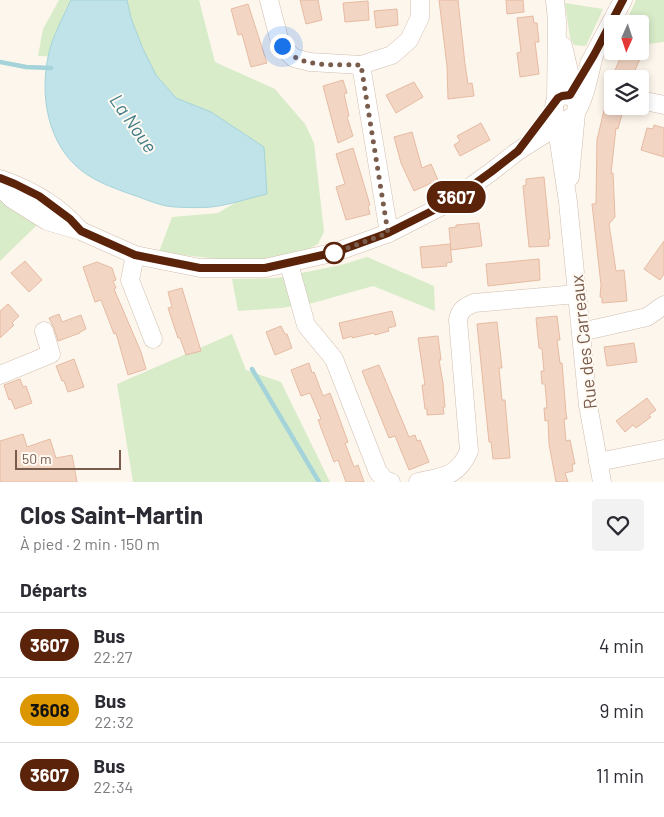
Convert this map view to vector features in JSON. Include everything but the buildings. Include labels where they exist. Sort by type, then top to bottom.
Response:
[{"type":"street","points":[[270,0],[282,46],[294,58],[310,62],[361,65],[392,55],[410,40],[420,17],[420,0]]},
{"type":"street","name":"Rue des Carreaux","points":[[555,0],[566,107],[559,148],[568,202],[588,405],[602,482]]},
{"type":"street","points":[[518,151],[536,140],[566,107],[623,0]]},
{"type":"street","name":"Rue des Carreaux","points":[[557,21],[564,52],[568,202]]},
{"type":"street","points":[[564,52],[577,58],[594,55]]},
{"type":"street","points":[[361,65],[388,233]]},
{"type":"street","points":[[0,187],[12,199],[47,221],[81,231],[135,255],[200,268],[265,268],[336,252],[388,233],[448,203],[518,151],[566,107]]},
{"type":"street","points":[[536,140],[547,140],[559,148]]},
{"type":"street","points":[[0,178],[39,196],[70,219],[81,231]]},
{"type":"street","points":[[135,255],[130,280],[153,340]]},
{"type":"street","points":[[289,264],[306,325],[334,359],[378,472],[391,482]]},
{"type":"street","points":[[418,482],[442,478],[455,473],[469,451],[458,320],[459,313],[464,307],[474,303],[577,294]]},
{"type":"street","points":[[581,332],[648,317],[664,305]]},
{"type":"street","points":[[0,375],[51,354],[44,331]]},
{"type":"street","points":[[598,462],[664,449]]},
{"type":"green space","points":[[59,0],[82,0],[65,57],[38,56],[43,29]]},
{"type":"green space","points":[[117,0],[199,0],[215,62],[275,89],[305,124],[314,143],[324,232],[318,244],[294,257],[242,262],[159,252],[172,217],[218,213],[256,190],[167,101]]},
{"type":"green space","points":[[636,0],[664,0],[664,42],[649,44],[649,15],[629,15]]},
{"type":"green space","points":[[565,3],[603,9],[586,46],[574,45],[570,38]]},
{"type":"green space","points":[[0,200],[38,224],[0,261]]},
{"type":"green space","points":[[367,257],[434,286],[435,311],[373,286],[313,303],[281,308],[238,311],[232,279],[277,278],[341,265]]},
{"type":"green space","points":[[232,334],[246,370],[281,382],[330,482],[133,482],[117,384]]},
{"type":"water","points":[[71,0],[127,0],[131,18],[156,75],[176,98],[211,112],[264,147],[267,194],[211,207],[186,208],[166,206],[109,186],[76,166],[65,154],[57,140],[51,125],[45,93],[47,60],[51,45]]},
{"type":"waterway","points":[[0,62],[26,67],[51,68]]},
{"type":"waterway","name":"La Noue","points":[[252,369],[319,482]]},
{"type":"bus line","name":"3607","points":[[0,178],[39,196],[70,219],[81,231],[135,255],[200,268],[265,268],[308,260],[336,252],[388,233],[448,203],[518,151],[558,98],[570,95],[604,38],[623,0]]},
{"type":"route","points":[[282,46],[294,58],[310,62],[361,65],[388,233],[334,253]]}]
